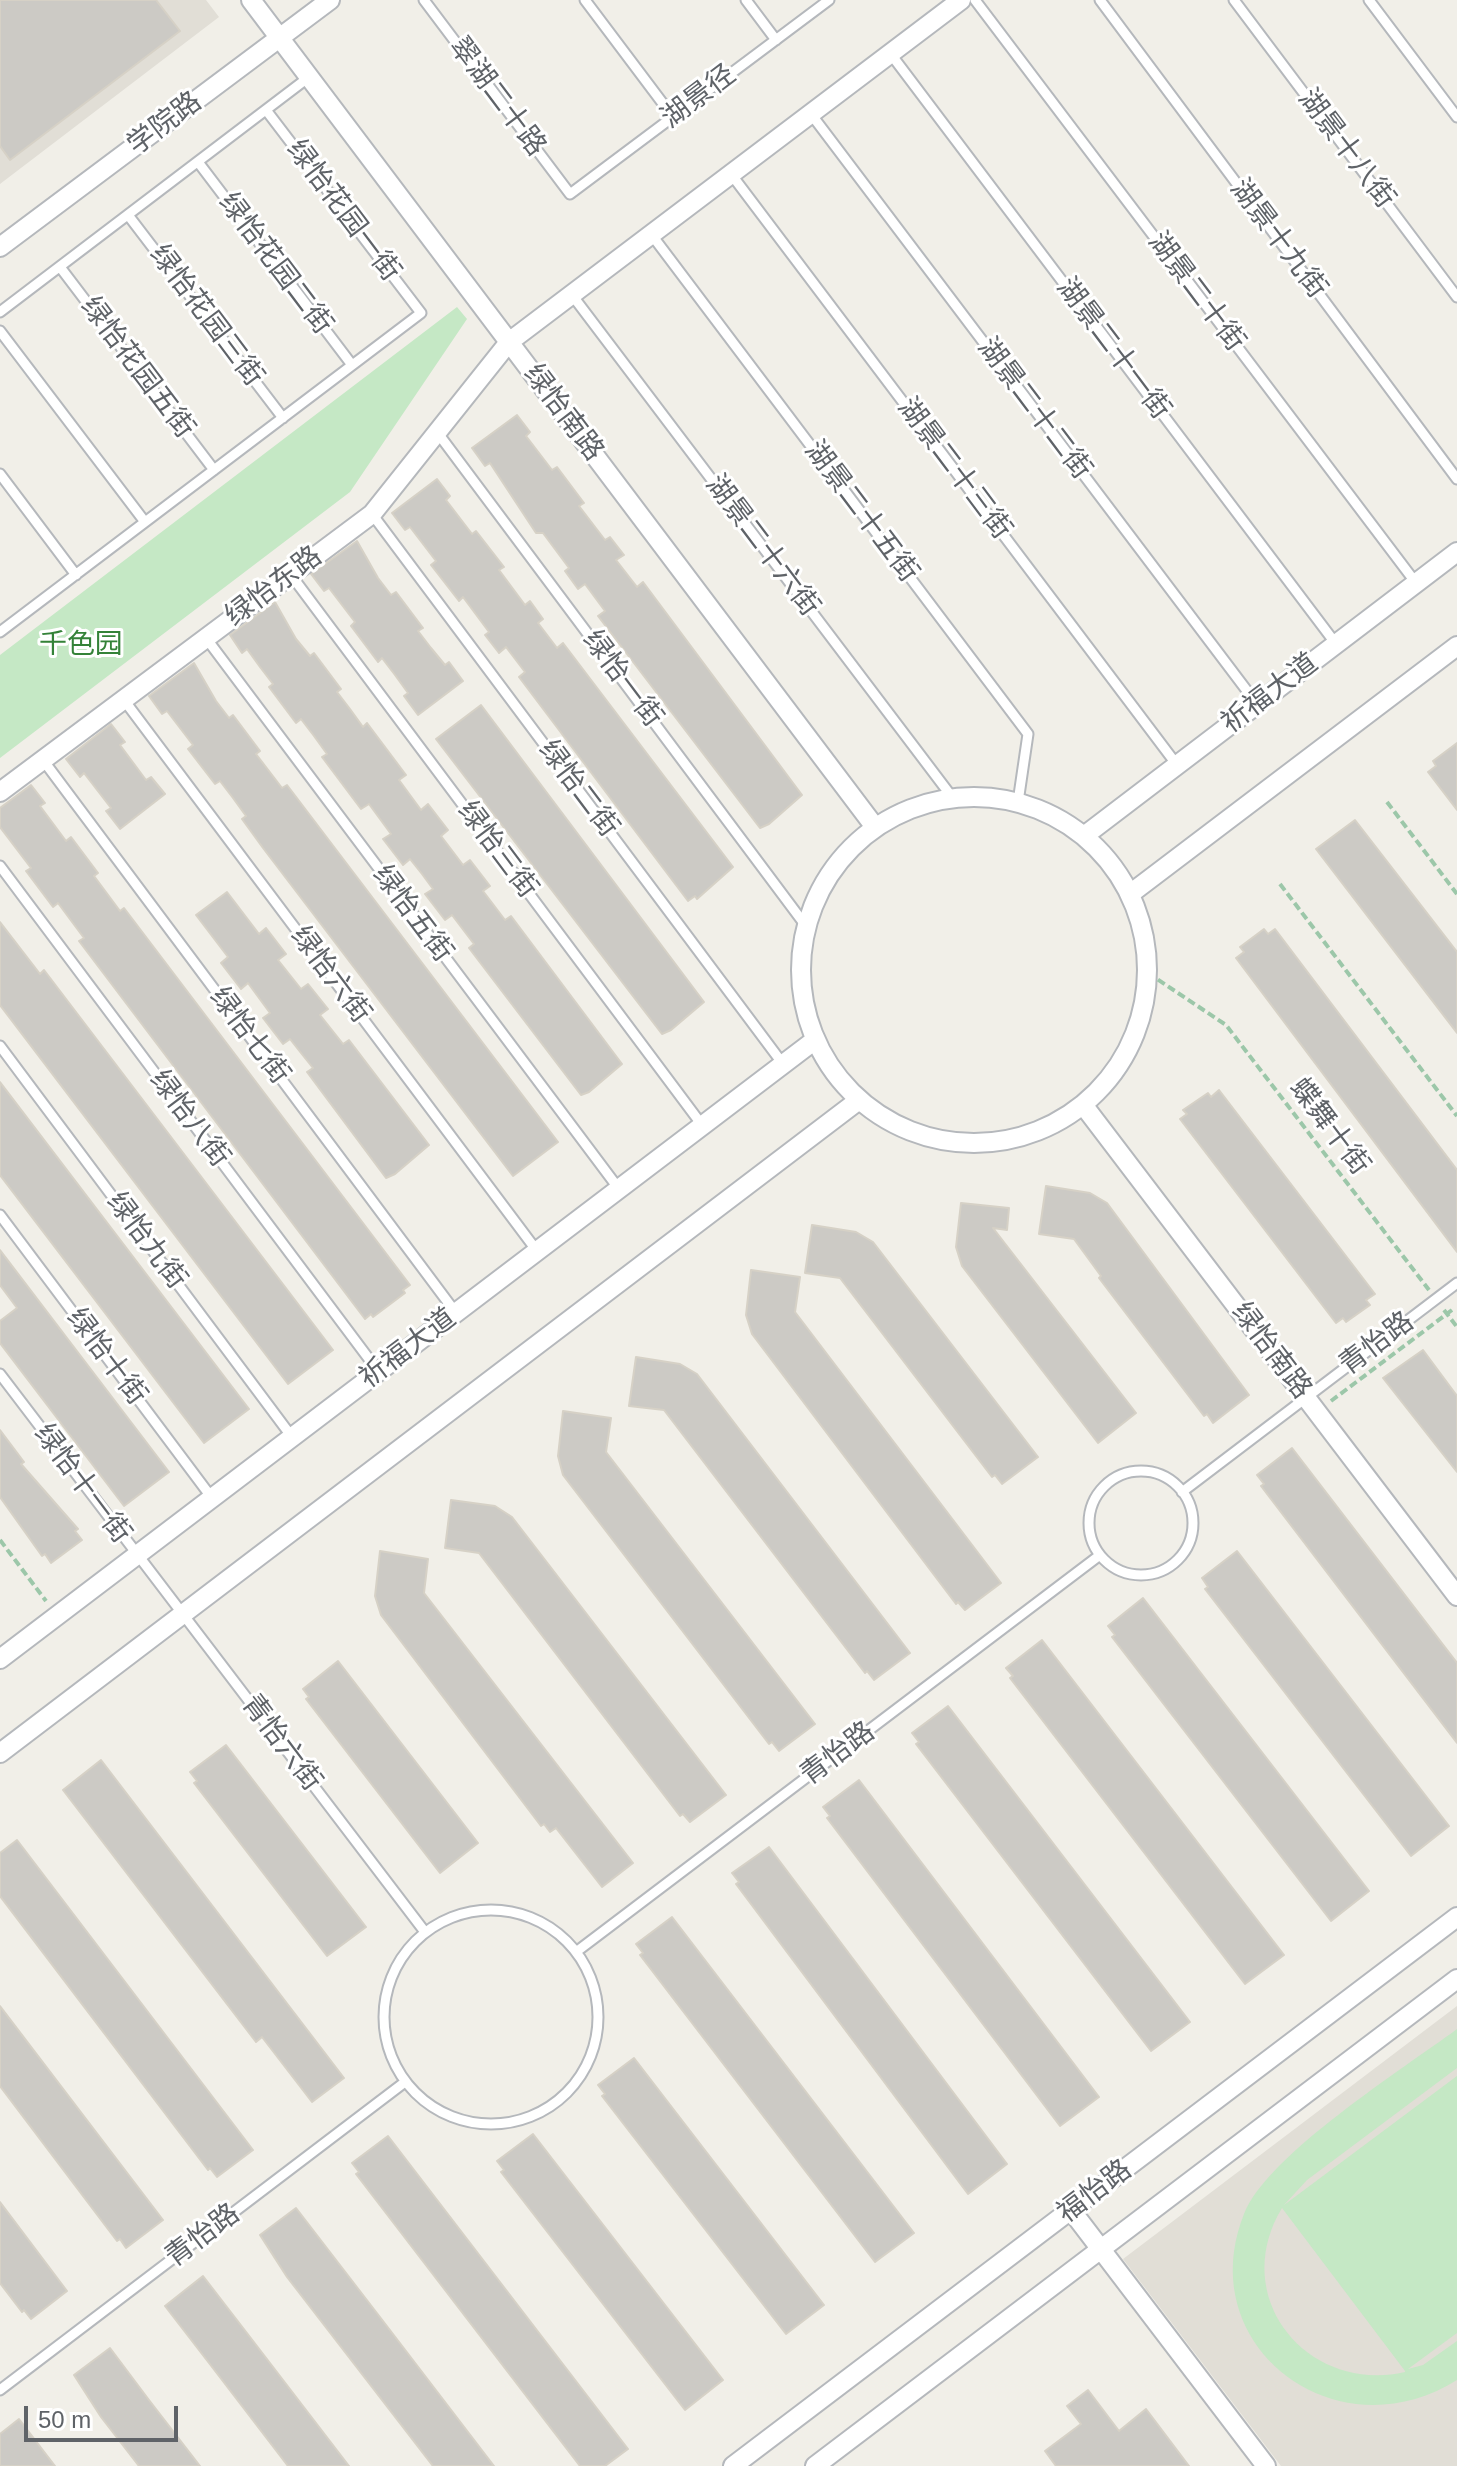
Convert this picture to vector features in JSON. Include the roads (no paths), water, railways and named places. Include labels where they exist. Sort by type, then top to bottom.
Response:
[{"type":"street","name":"绿怡南路","points":[[251,0],[875,827]]},
{"type":"street","name":"学院路","points":[[0,247],[330,0]]},
{"type":"street","name":"绿怡东路","points":[[0,792],[372,514],[509,342],[961,0]]},
{"type":"street","name":"祈福大道","points":[[1084,836],[1457,552]]},
{"type":"street","points":[[1130,894],[1457,646]]},
{"type":"street","points":[[952,797],[985,797],[1018,802],[1053,815],[1084,836],[1110,862],[1130,894],[1144,932],[1148,973],[1144,1011],[1131,1047],[1111,1079],[1084,1106],[1034,1134],[988,1144],[953,1143],[919,1135],[887,1121],[859,1100],[834,1072],[815,1040],[804,1003],[800,964],[806,926],[829,876],[844,854],[875,827],[911,808],[952,797]]},
{"type":"street","name":"祈福大道","points":[[0,1659],[815,1040]]},
{"type":"street","points":[[0,1753],[859,1100]]},
{"type":"street","name":"绿怡南路","points":[[1084,1106],[1457,1596]]},
{"type":"street","name":"福怡路","points":[[733,2466],[1457,1917]]},
{"type":"street","name":"福怡路","points":[[815,2466],[1457,1979]]},
{"type":"street","points":[[1071,2210],[1266,2466]]},
{"type":"lane","name":"翠湖二十路","points":[[424,0],[570,194]]},
{"type":"lane","points":[[585,0],[673,117]]},
{"type":"lane","points":[[746,0],[776,40]]},
{"type":"lane","name":"湖景径","points":[[570,194],[829,0]]},
{"type":"lane","name":"湖景二十街","points":[[975,0],[1416,583]]},
{"type":"lane","name":"湖景十九街","points":[[1100,0],[1457,479]]},
{"type":"lane","name":"湖景十八街","points":[[1234,0],[1457,297]]},
{"type":"lane","points":[[1369,0],[1457,117]]},
{"type":"lane","name":"湖景二十一街","points":[[890,53],[1336,644]]},
{"type":"lane","points":[[0,312],[309,77]]},
{"type":"lane","name":"绿怡花园一街","points":[[266,110],[421,313],[352,365]]},
{"type":"lane","name":"湖景二十二街","points":[[811,114],[1257,704]]},
{"type":"lane","name":"绿怡花园二街","points":[[198,162],[352,365]]},
{"type":"lane","name":"湖景二十三街","points":[[731,174],[1177,765]]},
{"type":"lane","name":"绿怡花园三街","points":[[128,215],[283,418]]},
{"type":"lane","name":"湖景二十五街","points":[[651,234],[1028,734],[1018,802]]},
{"type":"lane","name":"绿怡花园五街","points":[[60,267],[214,470]]},
{"type":"lane","name":"湖景二十六街","points":[[572,295],[952,797]]},
{"type":"lane","points":[[0,331],[145,522]]},
{"type":"lane","points":[[0,618],[4,630],[352,365]]},
{"type":"lane","name":"绿怡一街","points":[[437,432],[806,926]]},
{"type":"lane","points":[[0,474],[76,575]]},
{"type":"lane","name":"绿怡二街","points":[[372,514],[783,1064]]},
{"type":"lane","name":"绿怡三街","points":[[291,575],[702,1125]]},
{"type":"lane","name":"绿怡五街","points":[[206,638],[619,1189]]},
{"type":"lane","name":"绿怡六街","points":[[124,700],[537,1251]]},
{"type":"lane","name":"绿怡七街","points":[[43,760],[456,1313]]},
{"type":"lane","name":"绿怡八街","points":[[0,866],[378,1371]]},
{"type":"lane","name":"绿怡九街","points":[[0,1046],[292,1437]]},
{"type":"lane","name":"绿怡十街","points":[[0,1215],[212,1498]]},
{"type":"lane","name":"青怡路","points":[[1182,1492],[1311,1405],[1457,1283]]},
{"type":"lane","name":"绿怡十一街","points":[[0,1374],[136,1556]]},
{"type":"lane","points":[[1139,1472],[1163,1477],[1182,1492],[1192,1515],[1193,1528],[1190,1540],[1177,1561],[1156,1573],[1144,1575],[1119,1570],[1100,1555],[1090,1532],[1090,1519],[1092,1507],[1105,1486],[1126,1474],[1139,1472]]},
{"type":"lane","name":"青怡路","points":[[576,1952],[1100,1555]]},
{"type":"lane","name":"青怡六街","points":[[136,1556],[425,1932]]},
{"type":"lane","points":[[496,1910],[514,1912],[549,1927],[576,1952],[593,1986],[598,2013],[596,2041],[581,2076],[556,2103],[523,2120],[486,2125],[449,2117],[418,2096],[405,2082],[388,2049],[383,2012],[391,1976],[400,1959],[425,1932],[458,1914],[496,1910]]},
{"type":"lane","name":"青怡路","points":[[0,2390],[405,2082]]},
{"type":"park label","name":"千色园","points":[[81,645]]}]
